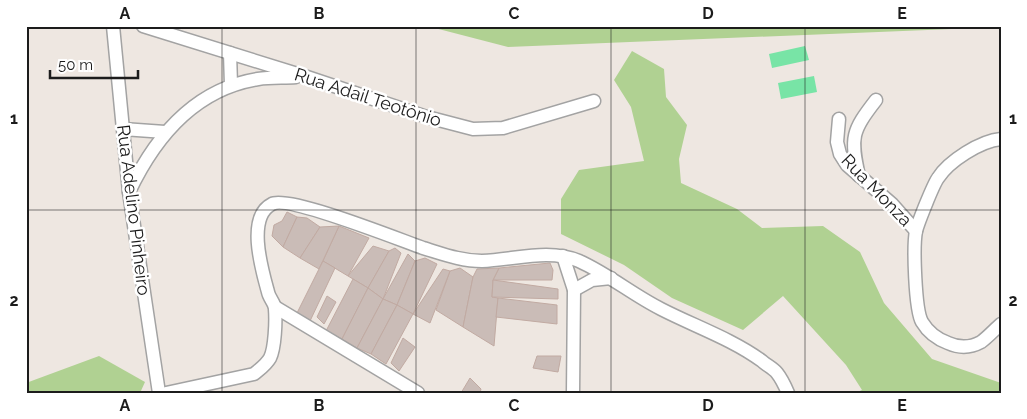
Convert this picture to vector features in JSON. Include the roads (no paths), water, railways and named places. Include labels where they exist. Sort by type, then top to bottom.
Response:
[{"type":"street","name":"Rua Adelino Pinheiro","points":[[113,26],[129,192],[159,393]]},
{"type":"street","name":"Rua Adail Teotônio","points":[[143,26],[472,129],[503,128],[594,101]]},
{"type":"street","points":[[230,53],[231,86]]},
{"type":"street","points":[[129,192],[142,166],[165,132],[200,102],[231,86],[259,78],[307,77]]},
{"type":"street","points":[[859,176],[853,150],[854,137],[858,126],[876,100]]},
{"type":"street","name":"Rua Monza","points":[[839,119],[837,142],[840,154],[847,165],[892,204],[916,232]]},
{"type":"street","points":[[123,129],[165,132]]},
{"type":"street","points":[[1001,139],[994,139],[976,147],[955,160],[938,178],[916,232],[916,303],[921,320],[927,330],[947,343],[967,347],[981,342],[1001,324]]},
{"type":"street","points":[[418,393],[276,307],[268,295],[258,242],[259,220],[262,213],[272,203],[281,201],[302,206],[388,234],[418,246],[467,260],[483,261],[564,256],[579,261],[661,309],[683,318],[752,354],[776,372],[788,393]]},
{"type":"street","points":[[564,256],[574,290],[573,393]]},
{"type":"street","points":[[574,290],[592,280],[611,278]]},
{"type":"street","points":[[166,393],[243,377],[254,374],[263,368],[270,358],[273,348],[276,307]]}]
